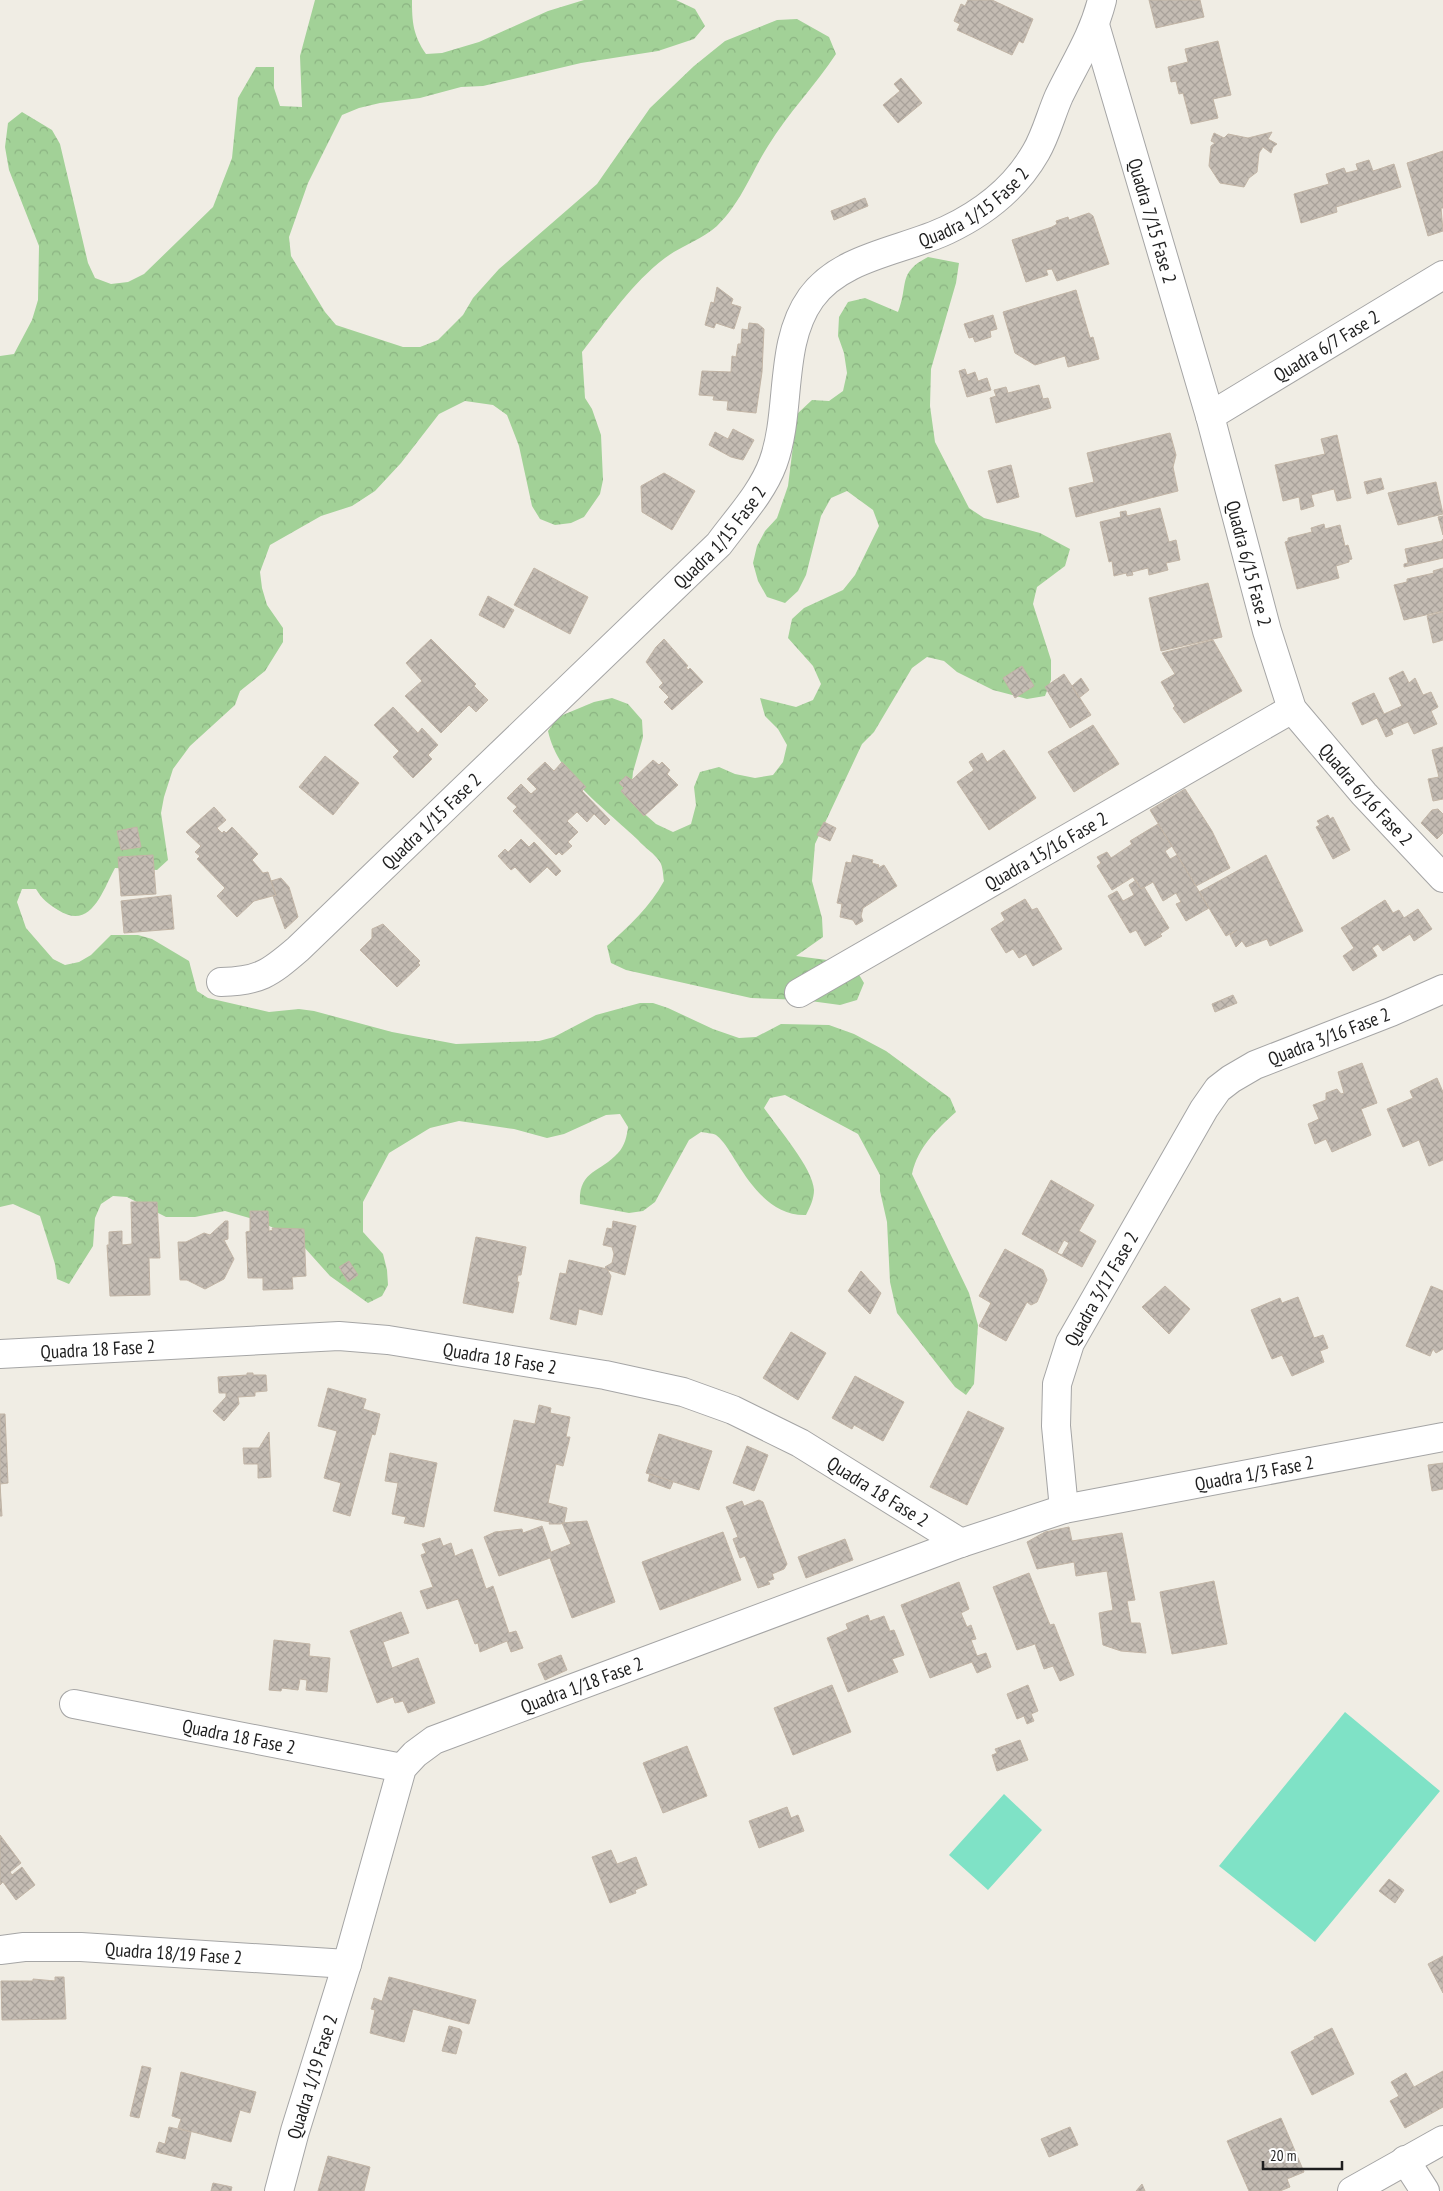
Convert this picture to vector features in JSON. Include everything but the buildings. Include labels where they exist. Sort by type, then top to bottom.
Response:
[{"type":"street","name":"Quadra 7/15 Fase 2","points":[[1098,12],[1210,416]]},
{"type":"street","name":"Quadra 1/15 Fase 2","points":[[221,982],[255,979],[275,969],[719,544],[766,480],[773,462],[780,437],[793,337],[810,299],[819,288],[836,275],[860,262],[947,230],[985,208],[1014,184],[1037,151],[1059,97],[1098,12]]},
{"type":"street","name":"Quadra 6/7 Fase 2","points":[[1210,416],[1443,275]]},
{"type":"street","name":"Quadra 6/15 Fase 2","points":[[1210,416],[1267,631],[1292,709]]},
{"type":"street","name":"Quadra 6/16 Fase 2","points":[[1292,709],[1364,794],[1443,878]]},
{"type":"street","name":"Quadra 15/16 Fase 2","points":[[799,993],[1292,709]]},
{"type":"street","name":"Quadra 3/16 Fase 2","points":[[1218,1089],[1255,1065],[1391,1012],[1443,989]]},
{"type":"street","name":"Quadra 3/17 Fase 2","points":[[1064,1509],[1056,1426],[1057,1384],[1066,1352],[1078,1327],[1204,1109],[1218,1089]]},
{"type":"street","name":"Quadra 18 Fase 2","points":[[0,1354],[339,1336],[388,1340],[606,1375],[683,1392],[733,1410],[800,1443],[961,1543]]},
{"type":"street","name":"Quadra 1/3 Fase 2","points":[[961,1543],[1064,1509],[1443,1437]]},
{"type":"street","name":"Quadra 1/18 Fase 2","points":[[347,1964],[402,1768],[414,1754],[434,1740],[961,1543]]},
{"type":"street","name":"Quadra 18 Fase 2","points":[[74,1704],[402,1768]]},
{"type":"street","name":"Quadra 18/19 Fase 2","points":[[0,1950],[24,1947],[81,1947],[347,1964]]},
{"type":"street","name":"Quadra 1/19 Fase 2","points":[[279,2191],[294,2131],[347,1964]]},
{"type":"street","points":[[1352,2191],[1443,2140]]},
{"type":"street","points":[[1405,2160],[1425,2191]]},
{"type":"green space","points":[[315,0],[412,0],[414,28],[418,41],[426,54],[442,53],[479,42],[548,11],[584,0],[676,0],[695,9],[705,26],[694,39],[658,51],[581,63],[483,86],[461,87],[420,98],[380,103],[359,108],[342,115],[308,183],[289,237],[291,256],[325,312],[336,325],[403,347],[420,347],[438,340],[463,315],[473,298],[499,269],[597,184],[650,108],[694,66],[725,41],[777,20],[797,19],[829,37],[836,54],[776,134],[733,208],[711,231],[671,254],[653,268],[621,302],[582,352],[585,398],[592,409],[601,435],[603,480],[600,494],[584,517],[571,523],[555,525],[540,519],[532,506],[519,446],[507,415],[493,405],[465,401],[439,414],[401,463],[375,491],[352,506],[321,516],[270,545],[260,572],[262,588],[267,605],[283,628],[283,642],[265,671],[240,691],[235,705],[190,746],[173,769],[161,813],[168,860],[157,870],[115,868],[94,906],[79,916],[69,915],[51,906],[36,889],[22,889],[17,902],[26,928],[53,959],[65,965],[79,962],[91,955],[111,935],[138,935],[152,939],[189,961],[197,991],[208,998],[269,1012],[299,1009],[314,1011],[392,1032],[456,1044],[539,1041],[554,1037],[596,1015],[640,1003],[653,1003],[668,1008],[713,1029],[739,1038],[756,1037],[781,1024],[829,1025],[854,1034],[886,1051],[950,1098],[956,1112],[935,1132],[923,1147],[912,1174],[969,1293],[978,1325],[974,1384],[966,1395],[955,1387],[897,1313],[890,1282],[887,1222],[880,1191],[880,1175],[858,1134],[785,1095],[770,1098],[764,1108],[794,1148],[812,1181],[813,1197],[806,1215],[784,1211],[774,1206],[757,1191],[743,1173],[728,1148],[713,1134],[701,1132],[689,1140],[655,1202],[643,1211],[629,1213],[580,1204],[580,1193],[586,1178],[611,1160],[624,1144],[628,1127],[620,1114],[606,1115],[564,1134],[547,1138],[514,1129],[459,1121],[430,1128],[389,1153],[363,1202],[363,1232],[383,1254],[388,1285],[382,1296],[368,1303],[330,1276],[295,1237],[253,1219],[225,1211],[195,1217],[166,1217],[127,1197],[113,1196],[101,1204],[95,1218],[93,1246],[69,1284],[57,1279],[55,1264],[40,1216],[13,1204],[0,1207],[0,356],[14,354],[32,320],[38,300],[39,246],[9,170],[5,147],[8,123],[22,112],[52,130],[60,144],[88,263],[95,278],[111,284],[128,282],[144,274],[213,207],[232,158],[238,98],[256,67],[274,67],[274,88],[280,106],[302,107],[300,56]]},
{"type":"green space","points":[[928,257],[959,263],[956,283],[931,369],[930,406],[935,442],[969,508],[984,518],[1040,533],[1070,549],[1065,566],[1037,587],[1033,604],[1051,660],[1051,680],[1045,696],[1027,699],[993,690],[957,672],[944,661],[927,657],[912,668],[874,732],[862,744],[815,844],[812,881],[822,918],[823,937],[796,956],[835,961],[855,968],[864,983],[857,1000],[840,1005],[803,1000],[751,998],[626,970],[611,963],[607,946],[638,916],[652,899],[664,881],[662,866],[655,856],[572,778],[553,748],[548,731],[558,717],[594,702],[612,698],[628,704],[642,720],[643,737],[633,772],[631,792],[639,809],[656,824],[673,832],[691,824],[696,805],[694,787],[700,772],[719,767],[735,774],[755,778],[773,775],[783,762],[787,745],[778,729],[765,716],[760,698],[796,707],[813,700],[821,684],[813,666],[788,638],[792,619],[804,608],[843,590],[855,575],[879,526],[873,510],[847,491],[831,498],[821,516],[806,575],[798,591],[785,603],[767,597],[758,581],[753,563],[757,546],[765,531],[777,518],[788,486],[797,414],[812,400],[829,401],[843,391],[847,373],[844,353],[838,336],[839,317],[848,302],[865,298],[898,312],[908,274],[912,268]]},
{"type":"green space","points":[[1345,1712],[1440,1791],[1315,1942],[1219,1866]]},
{"type":"green space","points":[[1004,1794],[1042,1830],[988,1890],[949,1855]]}]
